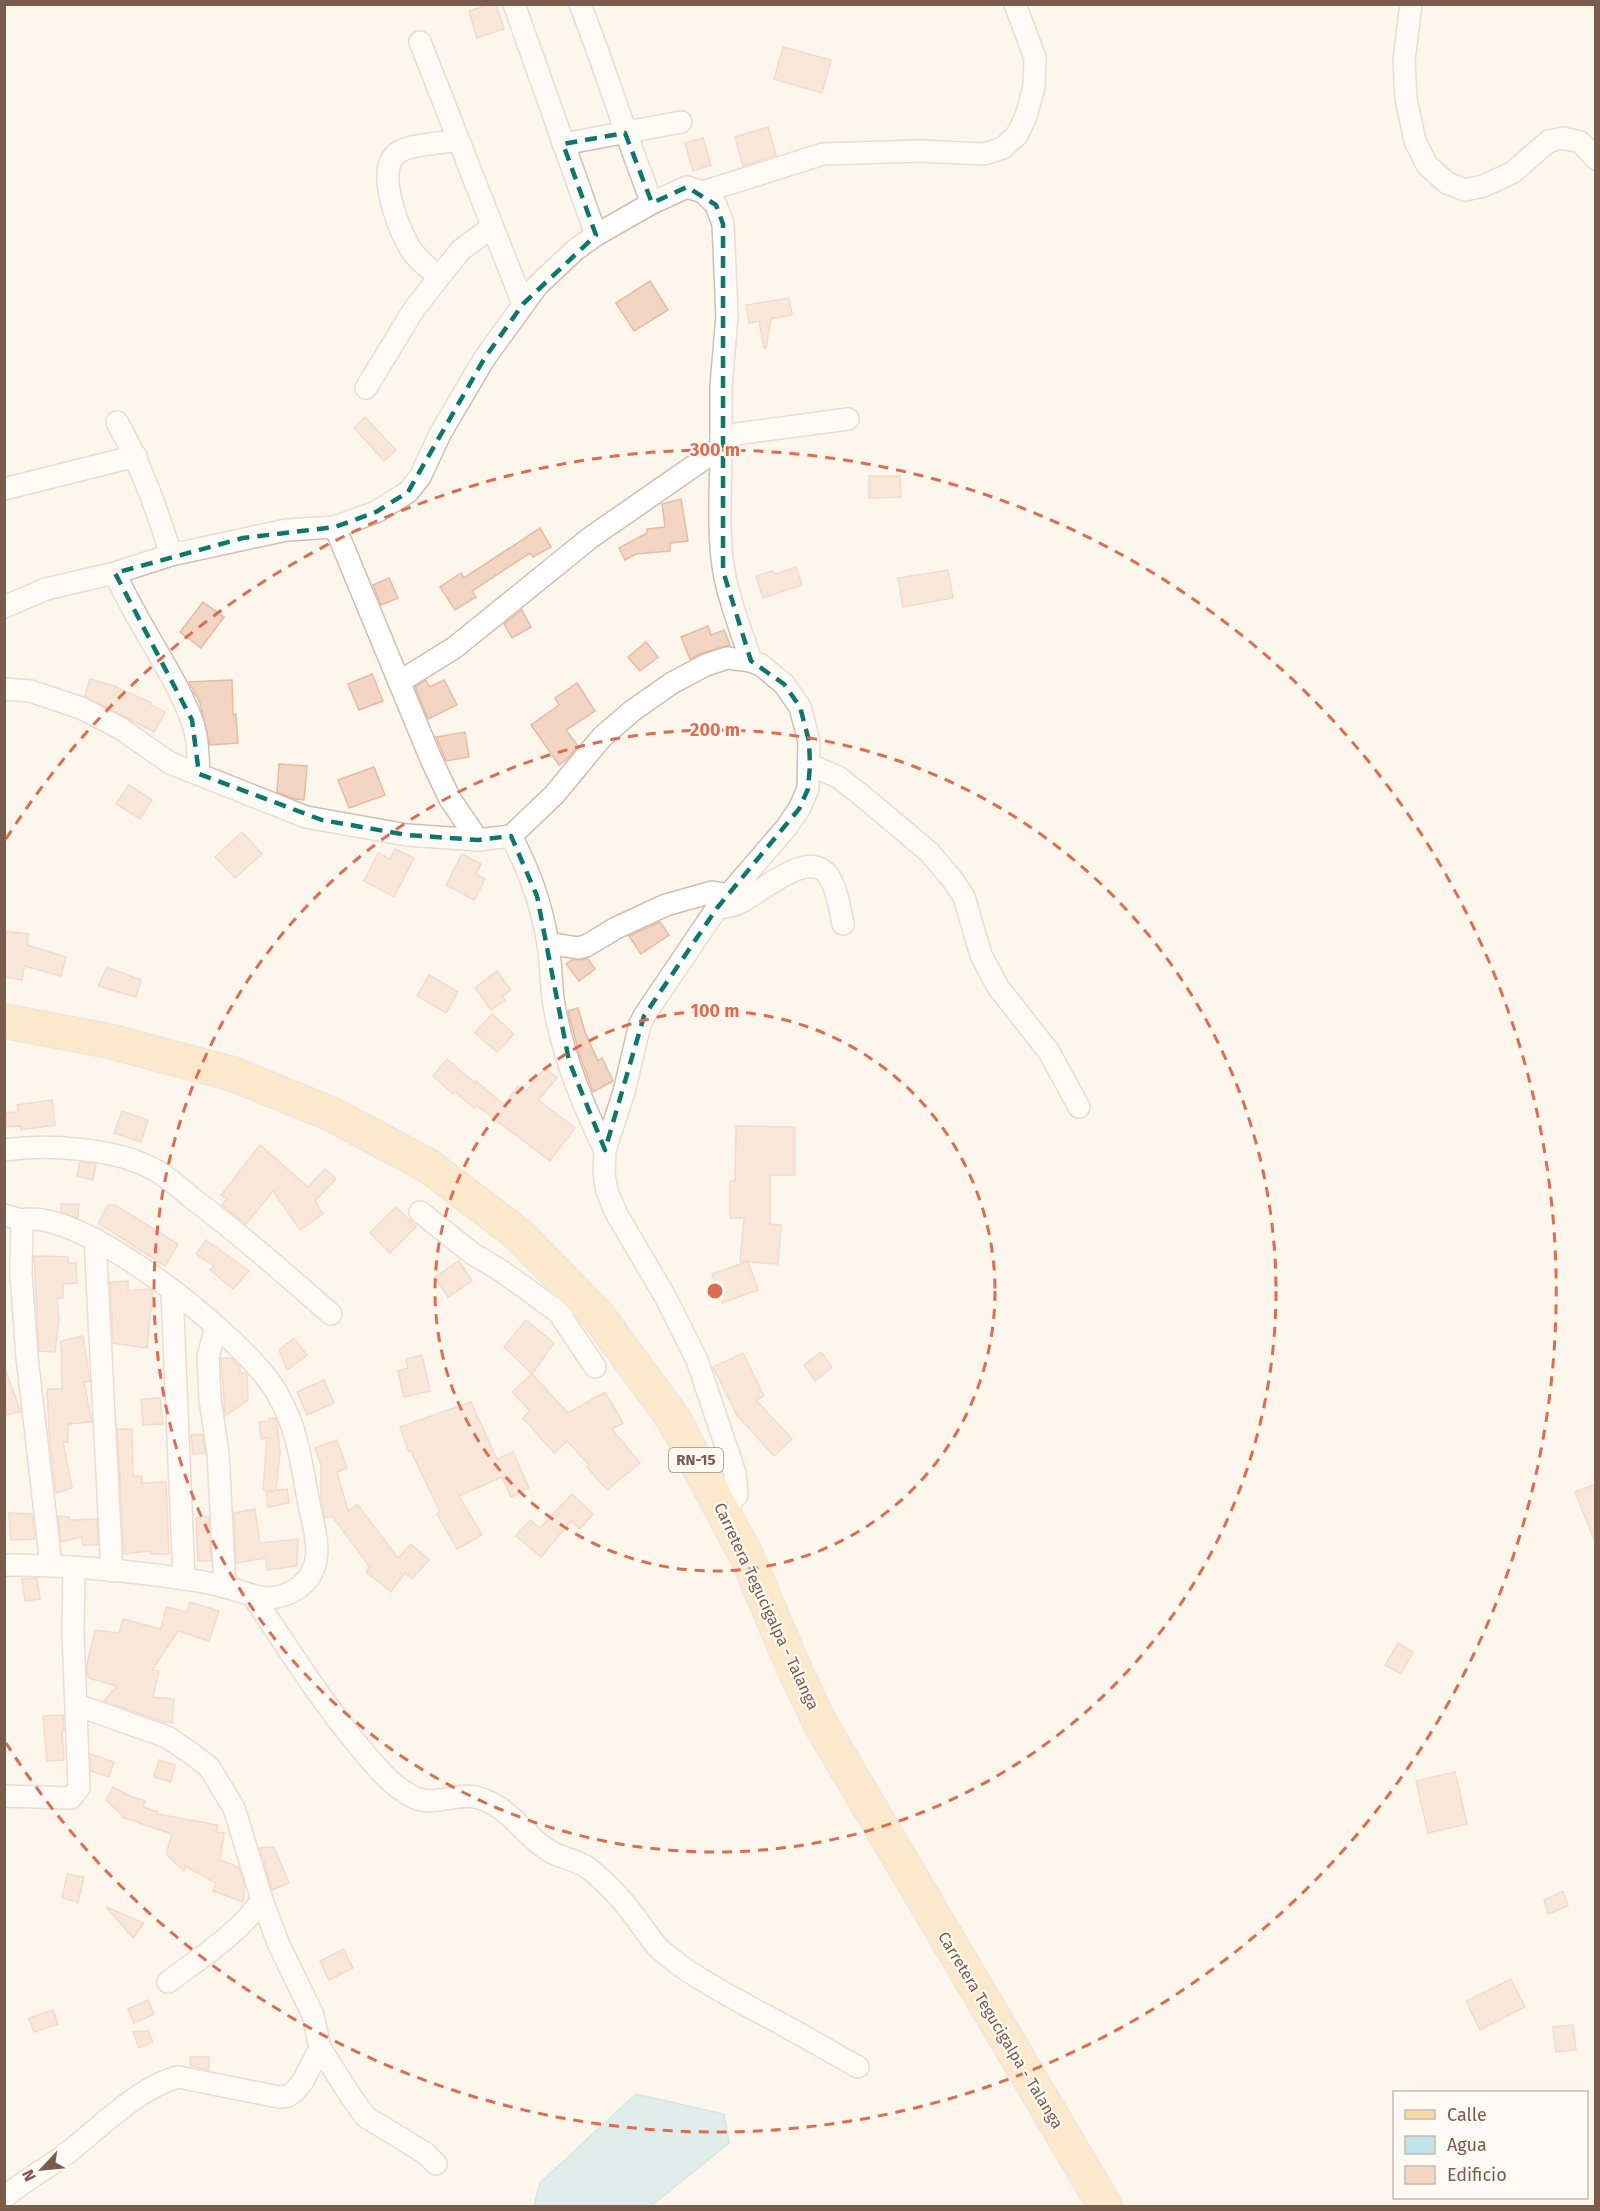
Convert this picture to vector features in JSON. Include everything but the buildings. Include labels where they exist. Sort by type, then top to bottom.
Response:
[{"type":"main road","name":"Carretera Tegucigalpa - Talanga","points":[[4,1022],[109,1041],[233,1074],[331,1114],[427,1165],[518,1234],[568,1304],[596,1313],[673,1418],[746,1555],[821,1725],[1105,2206]]},
{"type":"street","points":[[514,4],[596,235]]},
{"type":"street","points":[[580,4],[652,203]]},
{"type":"street","points":[[703,192],[823,154],[920,151],[984,154],[1003,148],[1017,135],[1026,116],[1034,87],[1035,58],[1015,4]]},
{"type":"street","points":[[1411,4],[1404,60],[1406,99],[1415,141],[1427,165],[1447,183],[1465,190],[1483,186],[1512,172],[1549,141],[1563,138],[1580,142],[1596,159]]},
{"type":"street","points":[[420,42],[523,304]]},
{"type":"street","points":[[563,144],[681,122]]},
{"type":"street","points":[[439,277],[414,255],[401,234],[392,202],[387,171],[394,155],[410,147],[458,140]]},
{"type":"street","points":[[4,608],[46,589],[115,573],[171,555],[286,530],[335,527],[376,512],[408,492],[420,477],[440,434],[484,359],[537,286],[575,250],[596,235],[652,203],[687,187],[703,192],[716,205],[723,224],[727,316],[721,386],[723,571],[751,661]]},
{"type":"street","points":[[366,388],[413,311],[460,250],[492,227]]},
{"type":"street","points":[[399,682],[454,648],[590,538],[721,442],[848,418]]},
{"type":"street","points":[[117,422],[136,456],[159,514],[171,555]]},
{"type":"street","points":[[4,489],[136,456]]},
{"type":"street","points":[[335,527],[431,759],[450,799],[478,840]]},
{"type":"street","points":[[115,573],[129,605],[169,673],[192,720],[199,774]]},
{"type":"street","points":[[4,689],[30,691],[81,708],[120,728],[170,763],[306,817],[407,835],[478,840],[511,836],[554,795],[602,737],[632,711],[672,683],[706,665],[727,658],[751,661],[761,665],[784,684],[800,707],[809,741],[808,789],[799,809],[786,828],[723,901],[640,1024],[624,1092],[605,1150],[604,1173],[607,1191],[616,1213],[666,1298],[697,1360],[723,1433],[735,1473],[737,1495],[724,1510]]},
{"type":"street","points":[[810,765],[838,777],[860,794],[929,852],[952,879],[964,897],[981,955],[998,987],[1049,1052],[1079,1107]]},
{"type":"street","points":[[511,836],[529,870],[548,944],[554,1000],[568,1061],[605,1150]]},
{"type":"street","points":[[548,944],[578,948],[666,905],[712,892],[729,907],[804,866],[819,867],[831,878],[843,924]]},
{"type":"street","points":[[4,1150],[54,1149],[103,1154],[135,1161],[155,1169],[221,1220],[331,1314]]},
{"type":"street","points":[[420,1212],[473,1254],[503,1272],[568,1304],[595,1367]]},
{"type":"street","points":[[4,1565],[51,1565],[184,1579],[225,1587],[253,1596],[271,1598],[287,1594],[301,1586],[317,1563],[316,1537],[302,1454],[290,1416],[276,1390],[254,1362],[216,1327],[149,1273],[95,1239],[53,1222],[32,1218],[13,1218],[21,1273],[27,1357],[51,1565]]},
{"type":"street","points":[[95,1239],[112,1571]]},
{"type":"street","points":[[172,1292],[184,1579]]},
{"type":"street","points":[[216,1327],[208,1357],[210,1400],[218,1453],[225,1587]]},
{"type":"street","points":[[4,1796],[71,1798],[79,1788],[74,1568]]},
{"type":"street","points":[[253,1596],[340,1725],[379,1770],[399,1788],[424,1801],[467,1796],[478,1797],[492,1803],[517,1821],[538,1844],[585,1866],[601,1879],[616,1894],[653,1944],[708,1986],[858,2067]]},
{"type":"street","points":[[77,1706],[166,1737],[209,1767],[234,1808],[262,1900],[279,1945],[313,2014],[320,2048],[366,2117],[425,2153],[436,2164]]},
{"type":"street","points":[[168,1982],[225,1940],[249,1919],[262,1900]]},
{"type":"street","points":[[4,2198],[139,2097],[167,2080],[178,2077],[279,2097],[288,2096],[303,2081],[320,2048]]},
{"type":"highlighted area","points":[[625,133],[652,203],[687,187],[716,205],[723,224],[723,571],[751,661],[784,684],[800,707],[809,741],[810,765],[808,789],[799,809],[717,908],[644,1016],[605,1150],[569,1061],[537,896],[511,836],[478,840],[407,835],[322,820],[199,774],[192,720],[115,573],[243,538],[335,527],[376,512],[408,492],[484,359],[523,304],[596,235],[563,144]]},
{"type":"water","points":[[636,2094],[724,2114],[729,2143],[651,2206],[534,2206],[540,2183]]}]
